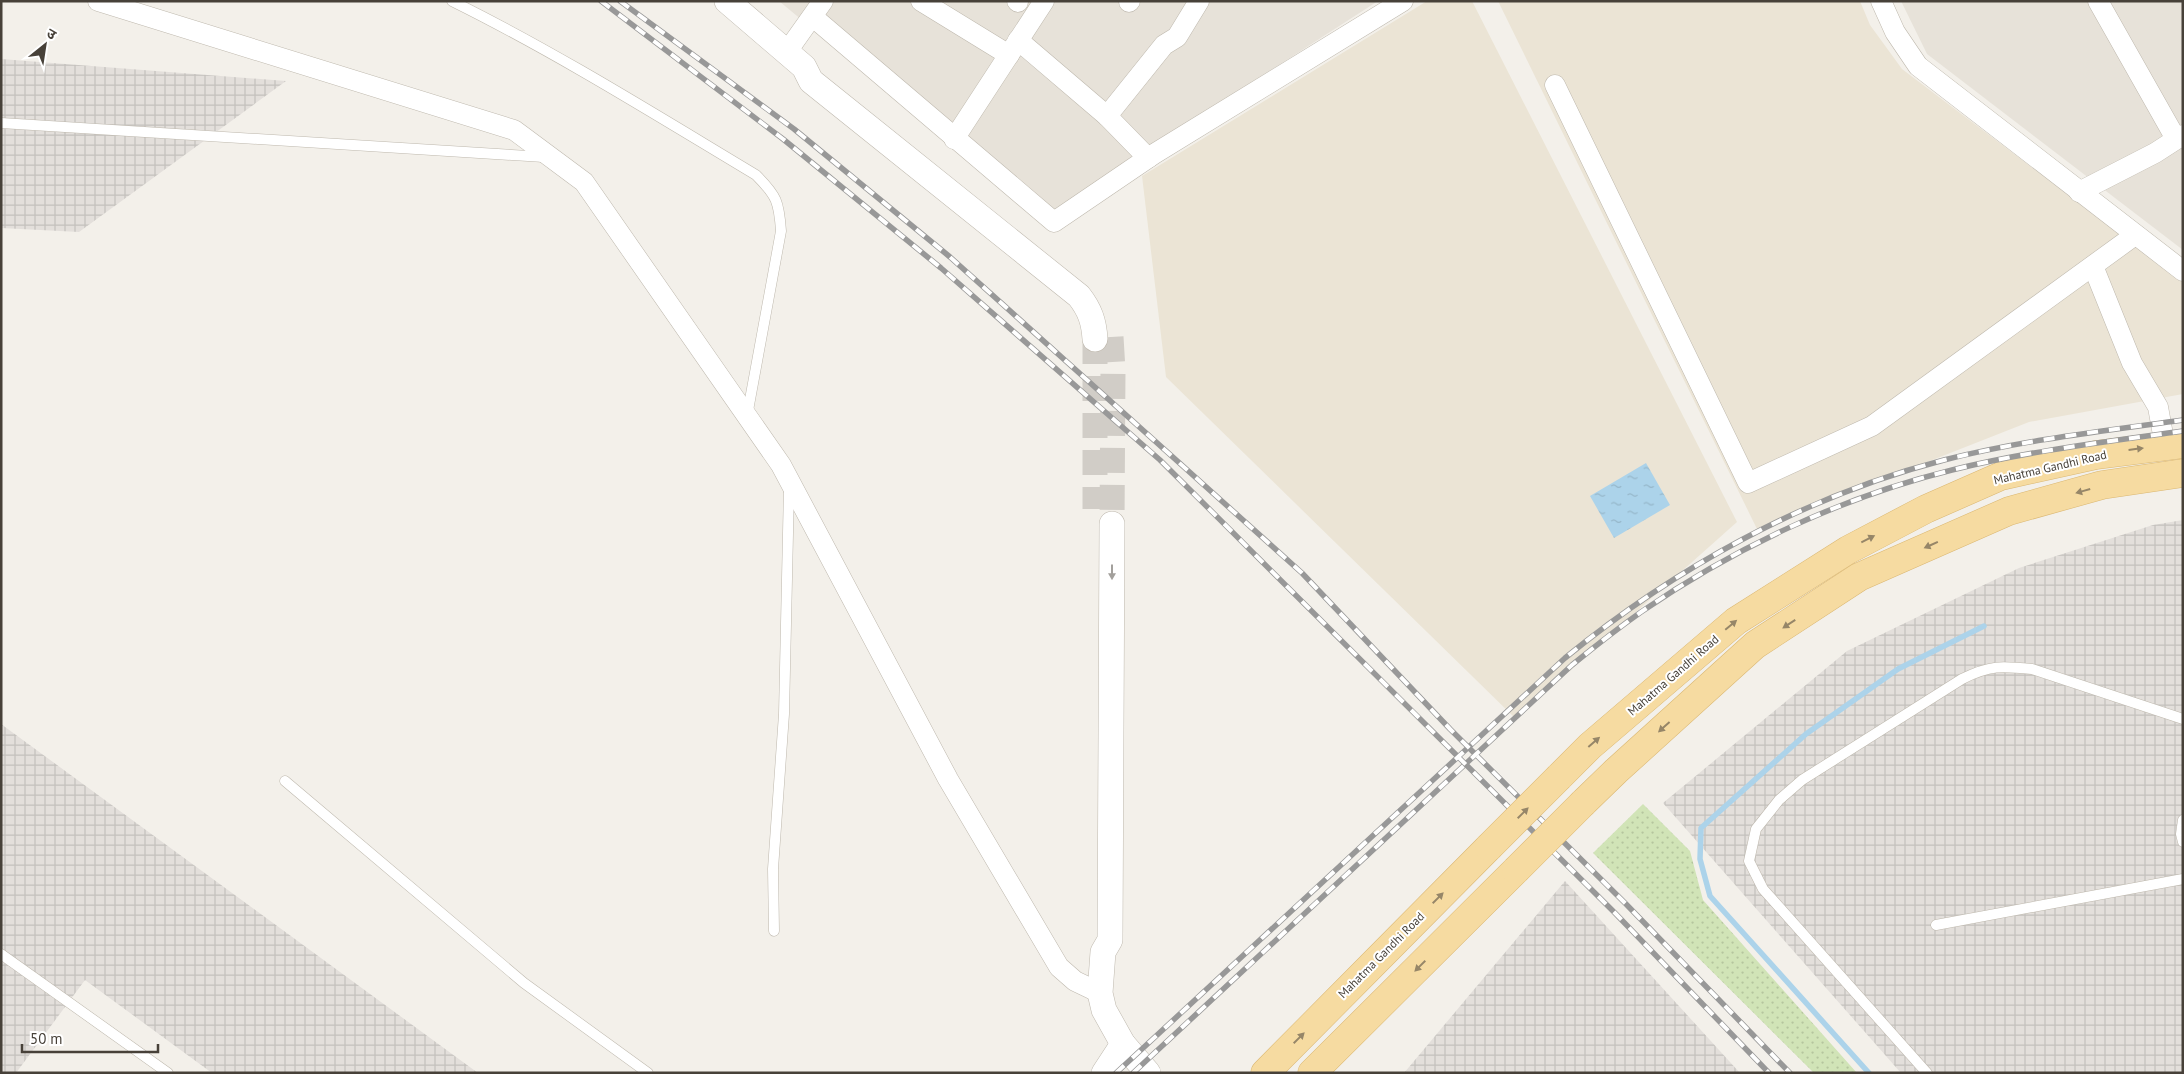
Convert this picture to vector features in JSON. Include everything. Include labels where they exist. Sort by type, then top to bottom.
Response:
[{"type":"main road","name":"Mahatma Gandhi Road","points":[[1265,1073],[1590,746],[1736,621],[1848,550],[1926,509],[2001,476],[2096,454],[2174,445]]},
{"type":"main road","points":[[1312,1073],[1616,771],[1755,645],[1859,577],[2009,511],[2102,485],[2183,473]]},
{"type":"street","points":[[98,1],[514,130],[584,182],[781,465],[948,779],[1059,967],[1075,981],[1100,993]]},
{"type":"street","points":[[726,1],[795,60],[811,81],[1079,296],[1088,308],[1103,338]]},
{"type":"street","points":[[921,1],[1014,47],[1107,116],[1148,158]]},
{"type":"street","points":[[954,138],[1044,1]]},
{"type":"street","points":[[1107,116],[1164,45],[1177,37],[1199,1]]},
{"type":"street","points":[[795,60],[818,9],[954,138],[1054,222],[1148,158],[1403,1]]},
{"type":"street","points":[[1881,1],[1895,32],[1918,66],[2183,272]]},
{"type":"street","points":[[2079,192],[2155,153],[2179,137],[2098,1]]},
{"type":"street","points":[[1555,85],[1748,482],[1872,426],[2135,235]]},
{"type":"street","points":[[2093,266],[2132,363],[2158,407],[2174,445]]},
{"type":"street","points":[[1104,524],[1094,940],[1103,952],[1100,993],[1104,1010],[1123,1044],[1148,1073]]},
{"type":"street","points":[[1104,1073],[1123,1044]]},
{"type":"lane","points":[[452,1],[513,32],[600,81],[756,175],[771,190],[779,207],[781,231],[747,417]]},
{"type":"lane","points":[[1,123],[550,157]]},
{"type":"lane","points":[[774,932],[773,868],[784,714],[789,482]]},
{"type":"lane","points":[[1927,1073],[1763,889],[1749,861],[1756,829],[1779,800],[1802,780],[1962,678],[1983,669],[2008,667],[2032,669],[2183,719]]},
{"type":"lane","points":[[285,781],[524,983],[648,1073]]},
{"type":"lane","points":[[2183,820],[2181,834],[2183,842]]},
{"type":"lane","points":[[1936,925],[2183,879]]},
{"type":"lane","points":[[1,954],[168,1073]]},
{"type":"shaded area","points":[[779,1],[1378,1],[1041,219]]},
{"type":"shaded area","points":[[1427,1],[1472,1],[1737,522],[1516,719],[1166,377],[1142,176]]},
{"type":"shaded area","points":[[1498,1],[1860,1],[1870,25],[1902,69],[2183,282],[2183,394],[2029,422],[1757,529]]},
{"type":"shaded area","points":[[1901,1],[2183,1],[2183,250],[1927,54]]},
{"type":"shaded area","points":[[1,59],[286,81],[79,232],[1,228]]},
{"type":"shaded area","points":[[2183,520],[2183,1073],[1901,1073],[1663,803],[1847,651],[2019,568],[2153,525]]},
{"type":"shaded area","points":[[1,724],[478,1073],[212,1073],[85,980],[16,1073],[1,1073]]},
{"type":"shaded area","points":[[1565,881],[1740,1073],[1404,1073]]},
{"type":"green space","points":[[1643,804],[1690,851],[1703,900],[1857,1073],[1814,1073],[1593,853]]},
{"type":"water","points":[[1646,463],[1670,505],[1614,538],[1590,496]]},
{"type":"waterway","points":[[1869,1073],[1710,896],[1700,859],[1701,828],[1806,734],[1898,669],[1984,626]]},
{"type":"tunnel","points":[[1111,337],[1113,370],[1112,524]]},
{"type":"tunnel","points":[[1095,339],[1095,509]]},
{"type":"railway","points":[[601,1],[783,139],[941,268],[1160,460],[1614,912],[1769,1073]]},
{"type":"railway","points":[[620,1],[794,129],[950,257],[1302,573],[1450,729],[1625,903],[1790,1073]]},
{"type":"railway","points":[[1116,1073],[1565,658],[1607,625],[1697,565],[1792,515],[1842,493],[1892,475],[1944,460],[2003,447],[2183,420]]},
{"type":"railway","points":[[1133,1073],[1572,665],[1632,618],[1677,589],[1751,546],[1790,527],[1830,510],[1911,481],[2009,457],[2183,431]]}]
